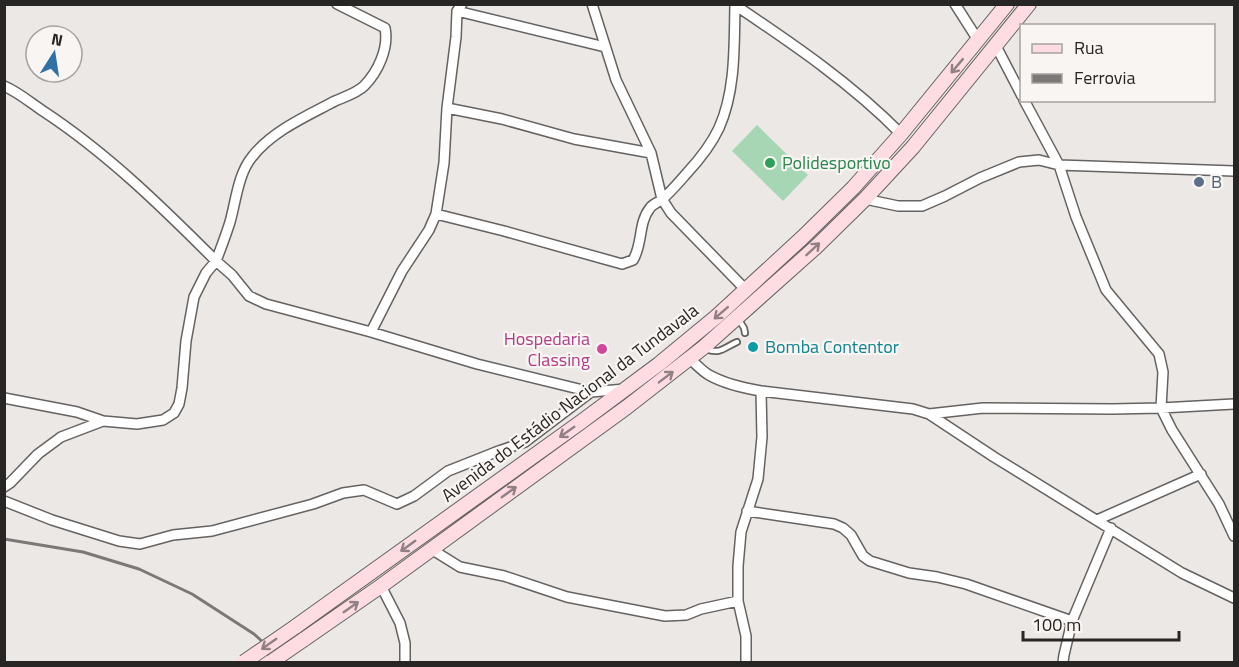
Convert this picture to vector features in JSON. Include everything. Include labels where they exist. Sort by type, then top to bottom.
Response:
[{"type":"street","points":[[4,398],[77,412],[104,421],[137,424],[163,420],[174,413],[182,388],[186,341],[194,297],[206,273],[216,261],[230,221],[238,186],[250,158],[270,138],[363,88],[375,72],[385,50],[387,37],[385,28],[337,4]]},
{"type":"street","points":[[592,4],[616,80],[651,153],[662,199],[671,213],[746,291]]},
{"type":"street","points":[[955,4],[978,40]]},
{"type":"street","name":"Avenida do Estádio Nacional da Tundavala","points":[[244,662],[581,422],[690,338],[746,291],[853,188],[901,134],[1007,4]]},
{"type":"street","name":"Avenida do Estádio Nacional da Tundavala","points":[[272,663],[627,407],[738,318],[865,199],[913,147],[1029,4]]},
{"type":"street","points":[[735,5],[803,51],[876,108],[901,134]]},
{"type":"street","points":[[436,214],[622,264],[633,260],[638,251],[642,224],[650,207],[662,199],[705,151],[719,128],[730,93],[735,5]]},
{"type":"street","points":[[371,332],[402,271],[429,230],[436,214],[444,163],[447,108],[459,8],[605,46]]},
{"type":"street","points":[[996,46],[1020,92]]},
{"type":"street","points":[[4,87],[59,122],[142,189],[232,275],[249,296],[266,304],[477,364],[591,392],[625,389]]},
{"type":"street","points":[[1025,102],[1059,165],[1076,217],[1106,290],[1159,354],[1163,372],[1161,408],[1172,430],[1219,504],[1234,536]]},
{"type":"street","points":[[447,108],[574,139],[651,153]]},
{"type":"street","points":[[865,199],[898,206],[922,206],[1019,162],[1039,160],[1059,165],[1234,171]]},
{"type":"street","points":[[690,358],[706,374],[740,387],[913,409],[929,414],[1182,573],[1234,598]]},
{"type":"street","points":[[746,663],[746,636],[738,601],[738,566],[741,532],[758,479],[762,437],[761,391]]},
{"type":"street","points":[[4,501],[96,534],[140,544],[173,535],[212,531],[313,504],[343,493],[364,490],[397,504],[414,496],[448,471],[525,442],[591,392]]},
{"type":"street","points":[[929,414],[983,408],[1161,408],[1234,404]]},
{"type":"street","points":[[4,487],[38,454],[61,437],[104,421]]},
{"type":"street","points":[[1097,520],[1201,474]]},
{"type":"street","points":[[747,512],[834,524],[851,535],[862,556],[870,561],[909,573],[966,584],[1072,621]]},
{"type":"street","points":[[1064,663],[1072,621],[1111,528]]},
{"type":"street","points":[[431,549],[460,567],[504,576],[567,597],[665,616],[686,615],[701,609],[738,601]]},
{"type":"street","points":[[381,586],[400,623],[405,643],[405,663]]},
{"type":"lane","points":[[738,318],[745,333]]},
{"type":"lane","points":[[704,347],[710,351],[725,350],[737,342]]},
{"type":"green space","name":"Polidesportivo","points":[[757,125],[808,175],[783,201],[732,151]]},
{"type":"railway","points":[[4,539],[83,552],[139,569],[192,594],[254,634],[285,662]]},
{"type":"place","name":"Polidesportivo","points":[[770,163]]},
{"type":"place","name":"B","points":[[1199,182]]},
{"type":"place","name":"Bomba Contentor","points":[[753,347]]},
{"type":"place","name":"Hospedaria Classing","points":[[602,349]]}]
